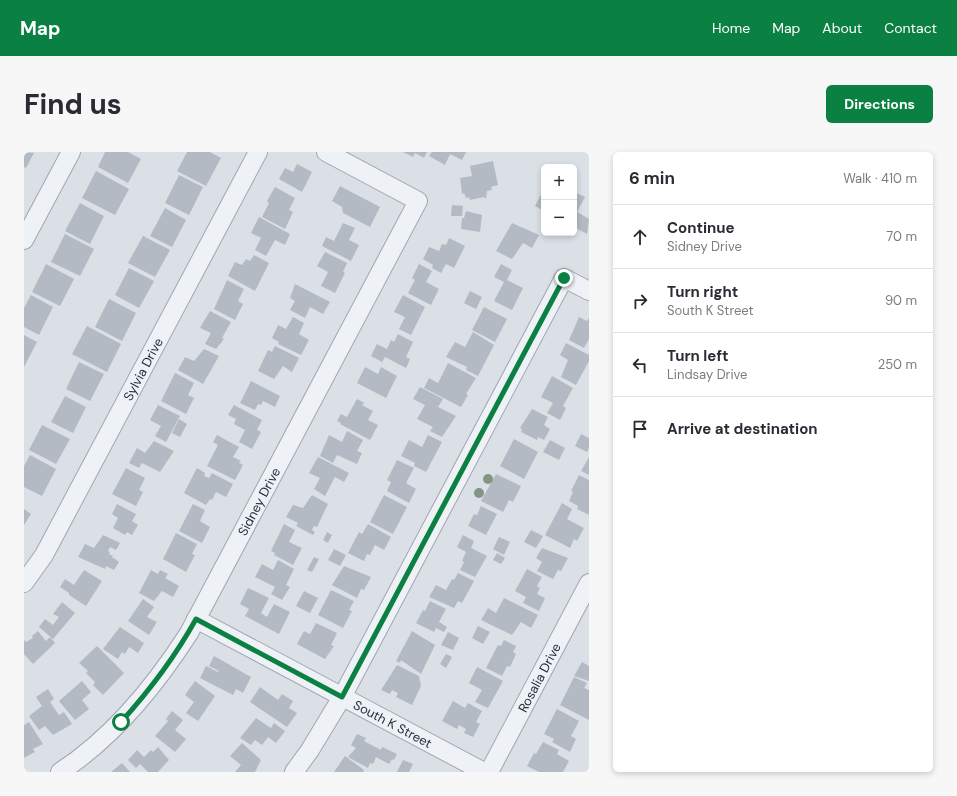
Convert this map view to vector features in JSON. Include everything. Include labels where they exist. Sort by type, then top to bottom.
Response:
[{"type":"street","points":[[24,240],[71,152]]},
{"type":"street","name":"Sylvia Drive","points":[[24,583],[44,554],[258,152]]},
{"type":"street","name":"Sidney Drive","points":[[60,772],[104,737],[146,694],[169,664],[196,619],[418,201],[326,152]]},
{"type":"street","points":[[294,772],[310,750],[342,697],[564,278],[589,291]]},
{"type":"street","name":"Rosalia Drive","points":[[489,772],[589,583]]},
{"type":"street","name":"South K Street","points":[[196,619],[484,772]]},
{"type":"building","points":[[24,152],[34,153],[26,168],[24,167]]},
{"type":"building","points":[[105,152],[128,152],[141,159],[128,183],[98,167]]},
{"type":"building","points":[[187,152],[210,152],[221,158],[206,186],[177,171]]},
{"type":"building","points":[[403,152],[427,152],[424,158],[415,153],[413,157]]},
{"type":"building","points":[[432,152],[466,152],[462,160],[450,154],[445,165],[429,156]]},
{"type":"building","points":[[493,161],[498,185],[491,187],[492,190],[487,191],[486,199],[484,197],[470,200],[469,197],[466,198],[464,193],[462,194],[460,178],[472,176],[470,166]]},
{"type":"building","points":[[297,164],[312,172],[302,192],[279,179],[285,168],[293,172]]},
{"type":"building","points":[[96,171],[129,189],[115,215],[82,198]]},
{"type":"building","points":[[179,175],[203,187],[189,215],[165,203]]},
{"type":"building","points":[[340,186],[380,207],[370,227],[343,213],[342,207],[332,201]]},
{"type":"building","points":[[275,187],[295,198],[289,210],[293,212],[285,229],[262,217],[269,203],[267,201]]},
{"type":"building","points":[[577,193],[585,197],[577,212]]},
{"type":"building","points":[[541,194],[541,209],[535,206]]},
{"type":"building","points":[[80,203],[104,216],[90,244],[65,231]]},
{"type":"building","points":[[452,205],[463,206],[462,216],[451,216]]},
{"type":"building","points":[[165,208],[186,220],[172,247],[150,236]]},
{"type":"building","points":[[466,211],[482,215],[480,232],[461,229],[462,218],[464,218]]},
{"type":"building","points":[[577,212],[589,219],[587,234],[577,229]]},
{"type":"building","points":[[259,217],[290,234],[285,245],[275,240],[266,256],[255,250],[261,238],[251,233]]},
{"type":"building","points":[[343,223],[355,228],[349,240],[359,245],[351,261],[322,246],[326,237],[334,241]]},
{"type":"building","points":[[512,223],[539,235],[532,248],[523,243],[512,259],[496,251]]},
{"type":"building","points":[[65,234],[94,249],[80,276],[51,262]]},
{"type":"building","points":[[143,236],[170,250],[155,277],[128,263]]},
{"type":"building","points":[[449,238],[465,246],[454,268],[446,264],[441,273],[432,268],[433,265],[423,259],[429,247],[439,251],[442,244],[446,245]]},
{"type":"building","points":[[325,252],[347,263],[343,272],[345,273],[335,293],[321,286],[328,272],[317,266]]},
{"type":"building","points":[[254,255],[269,263],[255,291],[228,276],[235,262],[242,265],[246,259],[250,261]]},
{"type":"building","points":[[46,264],[74,279],[60,306],[32,292]]},
{"type":"building","points":[[419,264],[432,271],[426,282],[439,289],[431,305],[408,293],[415,280],[412,278]]},
{"type":"building","points":[[501,264],[512,270],[507,280],[523,288],[512,310],[494,301],[504,282],[494,277]]},
{"type":"building","points":[[129,268],[154,281],[139,308],[115,295]]},
{"type":"building","points":[[227,280],[244,289],[238,301],[243,304],[235,320],[214,309]]},
{"type":"building","points":[[295,284],[330,302],[323,314],[310,307],[305,318],[290,310],[295,301],[290,298]]},
{"type":"building","points":[[470,291],[482,297],[476,309],[464,303]]},
{"type":"building","points":[[31,295],[53,307],[39,335],[24,327],[24,308]]},
{"type":"building","points":[[403,295],[425,307],[411,335],[399,329],[405,317],[394,312]]},
{"type":"building","points":[[109,299],[136,313],[122,341],[95,327]]},
{"type":"building","points":[[484,307],[507,319],[495,342],[472,330]]},
{"type":"building","points":[[210,311],[231,322],[222,338],[224,339],[216,349],[205,344],[211,333],[200,328]]},
{"type":"building","points":[[293,317],[304,323],[299,334],[309,340],[301,355],[278,344],[279,342],[272,338],[278,325],[286,329]]},
{"type":"building","points":[[579,317],[587,321],[589,318],[589,339],[584,348],[569,340]]},
{"type":"building","points":[[87,326],[121,344],[107,372],[72,354]]},
{"type":"building","points":[[473,332],[494,345],[478,376],[466,370],[467,367],[446,357],[455,342],[465,347]]},
{"type":"building","points":[[398,334],[413,342],[406,357],[410,359],[406,368],[385,357],[382,362],[371,356],[377,344],[387,349],[391,340],[394,342]]},
{"type":"building","points":[[24,335],[37,342],[24,367]]},
{"type":"building","points":[[566,343],[589,355],[589,361],[576,385],[561,377],[568,360],[560,355]]},
{"type":"building","points":[[275,346],[299,358],[292,372],[283,366],[274,379],[258,371],[268,350],[272,352]]},
{"type":"building","points":[[204,349],[219,356],[203,384],[178,370],[185,357],[194,361]]},
{"type":"building","points":[[79,362],[104,374],[90,401],[66,389]]},
{"type":"building","points":[[448,363],[476,378],[466,394],[468,395],[461,407],[424,388],[429,378],[438,383]]},
{"type":"building","points":[[365,367],[378,374],[381,367],[397,376],[386,398],[357,383]]},
{"type":"building","points":[[175,373],[194,383],[188,395],[194,398],[186,414],[161,401]]},
{"type":"building","points":[[552,376],[573,388],[563,406],[566,408],[560,420],[547,413],[553,403],[541,397]]},
{"type":"building","points":[[251,381],[280,396],[275,407],[263,401],[261,405],[258,404],[255,410],[240,403]]},
{"type":"building","points":[[420,387],[443,399],[438,407],[456,416],[442,437],[430,431],[433,427],[417,419],[425,405],[413,399]]},
{"type":"building","points":[[65,396],[86,407],[73,433],[51,422]]},
{"type":"building","points":[[357,399],[364,403],[362,405],[373,411],[368,420],[378,425],[370,440],[337,421],[341,414],[347,417]]},
{"type":"building","points":[[158,405],[180,416],[166,442],[155,436],[161,426],[150,420]]},
{"type":"building","points":[[234,405],[262,420],[257,430],[261,432],[252,449],[239,442],[245,430],[234,424],[236,419],[228,415]]},
{"type":"building","points":[[532,409],[548,417],[544,425],[550,429],[544,440],[538,437],[537,440],[521,432],[522,429],[520,428]]},
{"type":"building","points":[[179,419],[187,424],[180,437],[172,433]]},
{"type":"building","points":[[42,425],[70,439],[56,464],[29,450]]},
{"type":"building","points":[[347,431],[363,440],[357,451],[362,453],[357,464],[337,455],[333,463],[320,456],[329,435],[342,442]]},
{"type":"building","points":[[581,434],[589,438],[589,448],[587,452],[575,446]]},
{"type":"building","points":[[217,435],[239,447],[233,457],[241,461],[239,463],[243,465],[235,480],[207,466],[218,445],[213,442]]},
{"type":"building","points":[[428,435],[442,442],[426,472],[414,466],[415,463],[401,456],[409,440],[422,447]]},
{"type":"building","points":[[514,439],[538,452],[524,479],[500,466]]},
{"type":"building","points":[[550,440],[565,448],[559,460],[543,452]]},
{"type":"building","points":[[154,441],[174,451],[160,472],[142,463],[139,468],[129,463],[137,448],[145,453]]},
{"type":"building","points":[[30,455],[56,469],[42,496],[24,487],[24,466]]},
{"type":"building","points":[[318,457],[349,473],[344,482],[335,477],[325,496],[314,489],[320,478],[309,473]]},
{"type":"building","points":[[589,457],[589,475],[581,471]]},
{"type":"building","points":[[397,460],[414,468],[406,483],[416,489],[409,503],[387,491],[391,482],[387,480]]},
{"type":"building","points":[[126,468],[145,478],[139,490],[143,492],[136,506],[112,494]]},
{"type":"building","points":[[197,468],[205,473],[204,476],[209,478],[212,473],[233,484],[226,497],[216,492],[212,500],[210,499],[206,505],[184,493]]},
{"type":"building","points":[[496,474],[521,486],[513,502],[509,500],[503,512],[481,501]]},
{"type":"building","points":[[579,475],[589,480],[589,515],[577,509],[578,506],[569,501],[573,492],[571,491]]},
{"type":"building","points":[[312,495],[328,504],[317,527],[314,526],[312,530],[315,532],[313,535],[296,526],[298,523],[286,517],[293,505],[303,508]]},
{"type":"building","points":[[384,495],[407,507],[393,534],[370,522]]},
{"type":"building","points":[[562,503],[572,509],[567,519],[584,528],[577,541],[574,539],[570,548],[545,535]]},
{"type":"building","points":[[117,504],[136,514],[132,521],[138,525],[132,535],[127,532],[125,535],[113,528],[118,518],[112,514]]},
{"type":"building","points":[[193,504],[205,510],[200,521],[210,527],[202,543],[179,531]]},
{"type":"building","points":[[481,506],[497,514],[486,535],[468,526],[474,514],[477,515]]},
{"type":"building","points":[[24,509],[31,514],[24,525]]},
{"type":"building","points":[[284,524],[295,530],[289,542],[302,548],[293,565],[274,555],[275,553],[271,551]]},
{"type":"building","points":[[368,524],[391,537],[384,550],[375,545],[370,555],[367,554],[364,561],[348,553],[359,532],[362,534]]},
{"type":"building","points":[[531,530],[543,536],[536,548],[524,542]]},
{"type":"building","points":[[327,532],[332,535],[328,543],[323,540]]},
{"type":"building","points":[[176,533],[197,544],[192,554],[195,555],[186,572],[163,559]]},
{"type":"building","points":[[103,535],[120,543],[116,550],[110,547],[108,551],[110,552],[109,554],[113,556],[112,558],[119,562],[114,570],[106,566],[105,569],[78,557],[85,544],[94,548]]},
{"type":"building","points":[[463,535],[474,541],[471,548],[487,556],[475,577],[460,570],[464,562],[462,561],[466,552],[457,547]]},
{"type":"building","points":[[499,537],[510,542],[504,555],[493,549]]},
{"type":"building","points":[[542,548],[568,558],[561,571],[558,570],[553,579],[537,571],[542,562],[536,558]]},
{"type":"building","points":[[334,549],[346,555],[340,566],[328,560]]},
{"type":"building","points":[[497,553],[505,558],[501,564],[493,560]]},
{"type":"building","points":[[314,557],[319,559],[312,572],[307,570]]},
{"type":"building","points":[[278,560],[294,569],[286,585],[290,587],[282,600],[271,594],[275,587],[255,577],[262,564],[273,570]]},
{"type":"building","points":[[344,566],[371,577],[364,590],[361,589],[357,598],[332,585]]},
{"type":"building","points":[[527,569],[542,577],[537,586],[540,588],[537,594],[545,598],[539,611],[523,603],[526,597],[515,591]]},
{"type":"building","points":[[84,570],[102,581],[86,606],[60,587],[65,579],[74,585]]},
{"type":"building","points":[[151,570],[158,574],[160,570],[168,574],[165,578],[179,586],[173,597],[162,591],[154,601],[139,593]]},
{"type":"building","points":[[458,573],[474,581],[462,603],[458,601],[454,608],[429,597],[436,585],[446,590],[452,579],[454,580]]},
{"type":"building","points":[[248,588],[269,598],[261,613],[267,617],[274,604],[290,612],[279,634],[245,616],[249,609],[240,604]]},
{"type":"building","points":[[331,590],[354,601],[349,610],[352,611],[343,628],[318,615]]},
{"type":"building","points":[[304,591],[318,598],[310,613],[296,606]]},
{"type":"building","points":[[504,598],[538,615],[531,628],[521,622],[512,635],[481,620],[488,608],[496,613]]},
{"type":"building","points":[[143,599],[154,607],[147,617],[157,622],[149,635],[128,621]]},
{"type":"building","points":[[430,601],[446,609],[439,622],[447,627],[444,632],[436,628],[434,632],[416,623]]},
{"type":"building","points":[[62,602],[75,613],[53,639],[39,627],[45,619],[53,625],[59,617],[53,614]]},
{"type":"building","points":[[316,623],[337,633],[331,645],[334,646],[325,659],[297,644],[304,631],[310,634]]},
{"type":"building","points":[[478,626],[490,632],[483,644],[472,638]]},
{"type":"building","points":[[120,627],[144,643],[138,653],[129,647],[125,654],[122,652],[118,659],[103,649]]},
{"type":"building","points":[[38,631],[46,641],[50,637],[55,643],[33,664],[24,654],[24,640],[26,642],[33,638],[32,636]]},
{"type":"building","points":[[412,631],[435,645],[421,674],[401,660],[400,663],[396,661]]},
{"type":"building","points":[[448,632],[459,638],[453,650],[441,645]]},
{"type":"building","points":[[504,640],[516,646],[513,652],[516,654],[510,667],[507,666],[502,676],[486,668],[498,645],[501,646]]},
{"type":"building","points":[[97,646],[124,673],[103,695],[93,685],[95,682],[86,673],[88,671],[79,663]]},
{"type":"building","points":[[446,654],[452,657],[446,668],[440,664]]},
{"type":"building","points":[[214,656],[251,677],[243,693],[236,689],[233,695],[200,678],[206,666],[218,672],[219,671],[209,666]]},
{"type":"building","points":[[582,662],[589,666],[589,681],[574,676]]},
{"type":"building","points":[[397,665],[419,676],[421,686],[412,705],[396,697],[398,693],[392,690],[390,694],[381,690]]},
{"type":"building","points":[[477,667],[503,681],[488,708],[475,702],[482,690],[469,683]]},
{"type":"building","points":[[574,677],[587,683],[584,688],[589,690],[589,720],[560,705]]},
{"type":"building","points":[[82,681],[91,692],[82,700],[89,709],[75,720],[59,701]]},
{"type":"building","points":[[195,681],[215,696],[198,721],[186,713],[194,702],[185,695]]},
{"type":"building","points":[[260,687],[278,700],[282,694],[293,701],[289,708],[297,713],[287,727],[250,702]]},
{"type":"building","points":[[48,689],[54,699],[50,702],[59,715],[64,712],[72,724],[53,735],[45,726],[39,730],[29,716],[42,706],[36,697]]},
{"type":"building","points":[[453,701],[465,708],[468,703],[482,711],[476,722],[480,724],[473,737],[464,733],[466,729],[459,725],[457,729],[442,721]]},
{"type":"building","points":[[557,709],[579,721],[571,736],[576,739],[570,752],[552,742],[554,739],[544,734]]},
{"type":"building","points":[[172,711],[183,720],[175,730],[186,739],[175,752],[155,736],[168,721],[166,719]]},
{"type":"building","points":[[256,718],[271,728],[274,723],[285,731],[276,743],[268,737],[262,745],[255,740],[251,745],[240,738]]},
{"type":"building","points":[[29,722],[43,744],[33,749],[35,752],[24,758],[24,725]]},
{"type":"building","points":[[357,734],[366,738],[364,741],[381,750],[382,747],[397,754],[394,760],[392,759],[389,764],[376,757],[373,764],[370,763],[368,768],[348,757],[356,748],[351,745]]},
{"type":"building","points":[[543,742],[559,750],[557,754],[569,761],[563,772],[539,772],[527,766],[534,753],[536,754]]},
{"type":"building","points":[[242,743],[261,760],[255,772],[235,772],[241,765],[230,756]]},
{"type":"building","points":[[158,747],[169,760],[158,772],[148,772],[140,764],[136,768],[128,760],[137,750],[144,757],[151,750],[153,752]]},
{"type":"building","points":[[345,756],[364,770],[363,772],[334,772]]},
{"type":"building","points":[[403,760],[413,764],[409,772],[397,772]]},
{"type":"building","points":[[122,763],[130,772],[111,772]]},
{"type":"route","points":[[121,722],[146,694],[169,664],[189,633],[196,619],[342,697],[564,278]]}]
